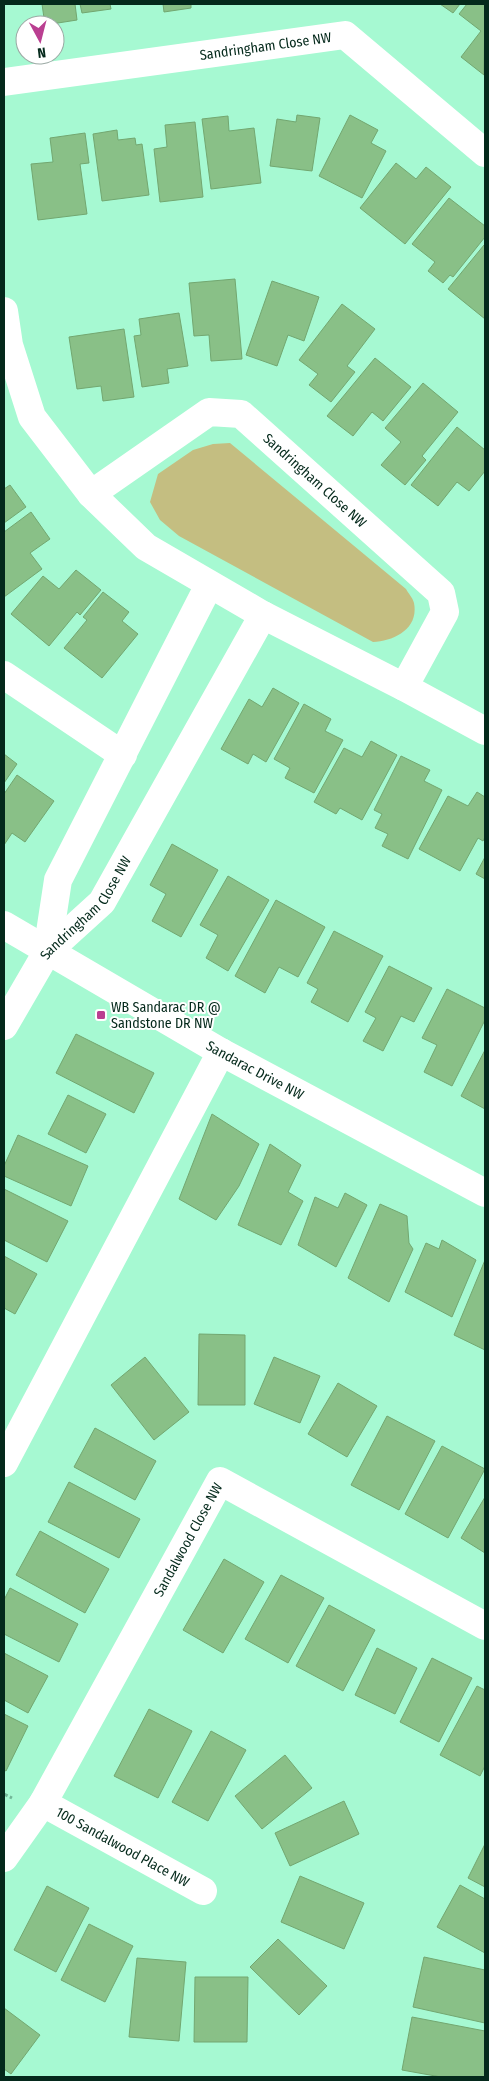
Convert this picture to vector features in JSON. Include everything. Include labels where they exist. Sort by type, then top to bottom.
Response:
[{"type":"street","name":"Sandringham Close NW","points":[[4,82],[345,35],[485,152]]},
{"type":"street","points":[[4,311],[9,345],[32,416],[91,494],[146,547],[263,615],[485,731]]},
{"type":"street","name":"Sandringham Close NW","points":[[91,494],[209,412],[241,414],[441,593],[445,612],[404,687]]},
{"type":"street","name":"Sandringham Close NW","points":[[47,952],[58,880],[124,755],[209,585]]},
{"type":"street","name":"Sandringham Close NW","points":[[47,952],[102,902],[263,615]]},
{"type":"street","points":[[4,675],[124,755]]},
{"type":"street","name":"Sandarac Drive NW","points":[[4,925],[47,952],[221,1052],[485,1193]]},
{"type":"street","points":[[4,1026],[47,952]]},
{"type":"street","points":[[4,1463],[221,1052]]},
{"type":"street","name":"Sandalwood Close NW","points":[[4,1858],[43,1803],[220,1481],[485,1626]]},
{"type":"street","name":"100 Sandalwood Place NW","points":[[43,1803],[203,1891]]},
{"type":"shaded area","points":[[230,443],[406,589],[413,601],[415,612],[409,627],[397,636],[373,642],[179,536],[160,520],[150,502],[158,474],[193,450],[213,444]]},
{"type":"building","points":[[42,4],[75,4],[77,20],[65,22],[65,15],[44,15]]},
{"type":"building","points":[[80,4],[110,4],[111,9],[82,13]]},
{"type":"building","points":[[163,4],[191,4],[191,8],[164,12]]},
{"type":"building","points":[[440,4],[460,4],[453,13]]},
{"type":"building","points":[[467,4],[485,4],[484,75],[461,57],[481,31],[459,14]]},
{"type":"building","points":[[297,115],[320,118],[312,171],[270,166],[277,119],[296,122]]},
{"type":"building","points":[[350,115],[378,130],[371,143],[386,151],[362,198],[319,176]]},
{"type":"building","points":[[228,116],[229,131],[254,128],[261,183],[211,189],[202,119]]},
{"type":"building","points":[[195,122],[203,197],[160,202],[154,149],[167,147],[165,125]]},
{"type":"building","points":[[117,130],[118,140],[135,138],[136,145],[142,144],[149,195],[102,201],[93,134]]},
{"type":"building","points":[[85,133],[89,163],[80,164],[87,214],[38,220],[31,164],[53,162],[50,138]]},
{"type":"building","points":[[396,163],[416,179],[426,167],[451,187],[405,244],[360,208]]},
{"type":"building","points":[[449,198],[485,226],[485,237],[453,277],[450,275],[443,283],[428,271],[435,262],[412,244]]},
{"type":"building","points":[[485,246],[485,319],[448,289]]},
{"type":"building","points":[[235,279],[242,359],[211,361],[209,335],[194,336],[189,283]]},
{"type":"building","points":[[272,281],[319,297],[304,341],[288,335],[277,366],[246,355]]},
{"type":"building","points":[[342,304],[375,329],[347,366],[355,372],[331,402],[309,385],[318,374],[299,360]]},
{"type":"building","points":[[179,313],[188,366],[167,369],[169,383],[142,387],[134,336],[141,335],[139,319]]},
{"type":"building","points":[[124,329],[134,397],[103,401],[101,386],[77,389],[69,337]]},
{"type":"building","points":[[375,358],[411,387],[383,421],[372,412],[353,436],[327,416]]},
{"type":"building","points":[[423,383],[458,412],[422,456],[426,460],[405,485],[381,465],[401,442],[385,428]]},
{"type":"building","points":[[457,427],[485,450],[485,471],[469,491],[457,482],[438,506],[411,485]]},
{"type":"building","points":[[10,485],[26,507],[4,523],[4,489]]},
{"type":"building","points":[[31,512],[50,539],[30,553],[42,569],[4,597],[4,532]]},
{"type":"building","points":[[76,570],[101,590],[80,615],[77,612],[49,646],[11,614],[43,576],[59,589]]},
{"type":"building","points":[[103,592],[129,612],[122,621],[138,634],[102,678],[64,648],[87,620],[83,617]]},
{"type":"building","points":[[273,688],[299,703],[266,762],[253,754],[248,764],[221,749],[249,699],[262,707]]},
{"type":"building","points":[[304,704],[331,719],[325,731],[343,740],[314,793],[285,778],[290,768],[274,759]]},
{"type":"building","points":[[371,741],[397,755],[362,820],[340,808],[336,814],[314,802],[344,748],[362,757]]},
{"type":"building","points":[[4,754],[17,764],[4,783]]},
{"type":"building","points":[[401,756],[430,770],[424,781],[442,790],[408,859],[382,846],[388,834],[375,828],[382,814],[374,810]]},
{"type":"building","points":[[17,775],[54,801],[25,842],[12,833],[4,845],[4,794]]},
{"type":"building","points":[[477,792],[485,797],[485,837],[483,841],[478,838],[460,871],[419,849],[448,796],[468,806]]},
{"type":"building","points":[[172,844],[218,870],[181,937],[152,921],[166,894],[150,885]]},
{"type":"building","points":[[485,857],[485,879],[476,874]]},
{"type":"building","points":[[228,876],[269,900],[228,971],[206,958],[218,935],[200,925]]},
{"type":"building","points":[[276,900],[325,927],[298,977],[279,967],[265,993],[235,976]]},
{"type":"building","points":[[334,931],[383,956],[348,1022],[311,1002],[318,989],[307,983]]},
{"type":"building","points":[[389,966],[432,988],[414,1022],[401,1016],[383,1051],[363,1041],[376,1018],[365,1012]]},
{"type":"building","points":[[447,989],[485,1008],[485,1020],[452,1086],[424,1072],[437,1045],[422,1038]]},
{"type":"building","points":[[76,1034],[154,1073],[134,1113],[56,1073]]},
{"type":"building","points":[[485,1050],[485,1109],[461,1096]]},
{"type":"building","points":[[68,1095],[106,1114],[86,1153],[48,1134]]},
{"type":"building","points":[[212,1114],[259,1144],[239,1186],[216,1220],[179,1199]]},
{"type":"building","points":[[18,1135],[88,1166],[71,1206],[4,1176],[4,1166]]},
{"type":"building","points":[[270,1144],[301,1165],[288,1192],[303,1201],[281,1245],[238,1225]]},
{"type":"building","points":[[4,1189],[68,1221],[47,1262],[4,1240]]},
{"type":"building","points":[[345,1193],[367,1205],[336,1267],[298,1245],[315,1197],[338,1208]]},
{"type":"building","points":[[380,1204],[407,1216],[409,1243],[413,1249],[389,1302],[348,1278]]},
{"type":"building","points":[[442,1240],[476,1260],[452,1317],[405,1292],[426,1243],[439,1249]]},
{"type":"building","points":[[4,1256],[37,1274],[15,1314],[4,1308]]},
{"type":"building","points":[[485,1260],[485,1350],[454,1335]]},
{"type":"building","points":[[199,1334],[245,1335],[245,1405],[198,1405]]},
{"type":"building","points":[[145,1357],[189,1412],[154,1440],[111,1385]]},
{"type":"building","points":[[274,1357],[320,1376],[300,1423],[254,1404]]},
{"type":"building","points":[[338,1383],[377,1406],[347,1457],[308,1434]]},
{"type":"building","points":[[387,1416],[435,1441],[399,1510],[351,1485]]},
{"type":"building","points":[[95,1428],[156,1461],[135,1500],[74,1467]]},
{"type":"building","points":[[442,1446],[485,1469],[448,1538],[405,1514]]},
{"type":"building","points":[[69,1482],[140,1519],[119,1558],[48,1522]]},
{"type":"building","points":[[485,1497],[485,1553],[461,1538]]},
{"type":"building","points":[[40,1531],[109,1569],[85,1613],[16,1575]]},
{"type":"building","points":[[224,1559],[264,1582],[223,1653],[183,1630]]},
{"type":"building","points":[[281,1575],[324,1598],[288,1663],[245,1639]]},
{"type":"building","points":[[10,1588],[78,1624],[59,1662],[4,1634],[4,1600]]},
{"type":"building","points":[[329,1605],[375,1630],[343,1691],[296,1666]]},
{"type":"building","points":[[377,1648],[417,1668],[395,1714],[355,1695]]},
{"type":"building","points":[[4,1653],[48,1676],[28,1713],[4,1700]]},
{"type":"building","points":[[432,1658],[472,1678],[439,1742],[400,1722]]},
{"type":"building","points":[[477,1686],[485,1690],[485,1766],[480,1776],[440,1755]]},
{"type":"building","points":[[149,1709],[192,1731],[158,1798],[114,1776]]},
{"type":"building","points":[[4,1714],[28,1726],[6,1771],[4,1770]]},
{"type":"building","points":[[211,1731],[246,1750],[208,1821],[172,1802]]},
{"type":"building","points":[[285,1755],[312,1788],[262,1829],[235,1796]]},
{"type":"building","points":[[344,1801],[359,1834],[290,1866],[275,1833]]},
{"type":"building","points":[[485,1844],[485,1887],[468,1878]]},
{"type":"building","points":[[300,1876],[364,1903],[344,1949],[281,1922]]},
{"type":"building","points":[[460,1885],[485,1899],[485,1953],[437,1927]]},
{"type":"building","points":[[47,1886],[89,1908],[56,1972],[14,1950]]},
{"type":"building","points":[[89,1924],[133,1946],[105,2002],[61,1980]]},
{"type":"building","points":[[278,1939],[327,1986],[299,2015],[250,1967]]},
{"type":"building","points":[[424,1957],[485,1970],[485,2023],[413,2007]]},
{"type":"building","points":[[137,1958],[186,1962],[179,2041],[129,2037]]},
{"type":"building","points":[[195,1977],[248,1977],[247,2042],[194,2042]]},
{"type":"building","points":[[4,2008],[40,2035],[11,2074],[4,2069]]},
{"type":"building","points":[[412,2017],[485,2031],[485,2077],[441,2077],[402,2070]]},
{"type":"place","name":"WB Sandarac DR @ Sandstone DR NW","points":[[101,1015]]}]
